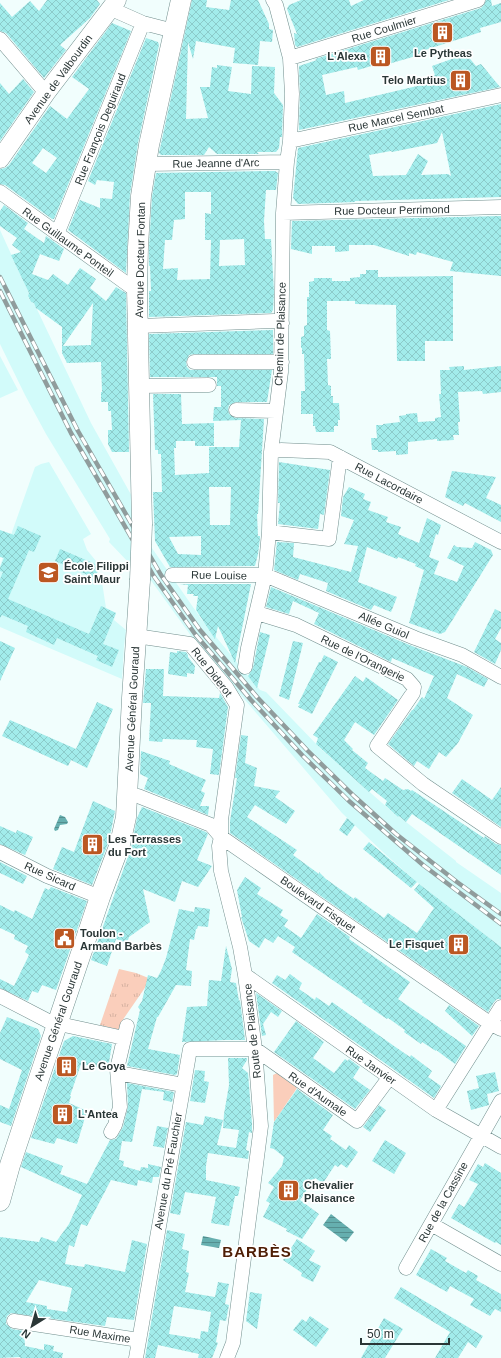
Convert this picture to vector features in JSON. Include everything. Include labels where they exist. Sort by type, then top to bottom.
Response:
[{"type":"main road","name":"Avenue Docteur Fontan","points":[[142,524],[139,326],[137,289],[141,196],[145,164],[181,0]]},
{"type":"main road","name":"Avenue Général Gouraud","points":[[0,1201],[6,1156],[57,1024],[100,897],[120,844],[126,817],[142,524]]},
{"type":"street","name":"Rue Coulmier","points":[[290,58],[478,0]]},
{"type":"street","name":"Chemin de Plaisance","points":[[245,668],[248,648],[266,576],[269,532],[271,452],[282,362],[283,213],[290,141],[292,94],[290,58],[279,2]]},
{"type":"street","points":[[112,6],[116,11],[143,23],[174,31]]},
{"type":"street","name":"Avenue de Valbourdin","points":[[0,159],[46,93],[112,6]]},
{"type":"street","name":"Rue François Deguiraud","points":[[57,234],[143,23]]},
{"type":"street","points":[[0,39],[46,93]]},
{"type":"street","name":"Rue Marcel Sembat","points":[[290,141],[501,95]]},
{"type":"street","name":"Rue Jeanne d'Arc","points":[[145,164],[287,162]]},
{"type":"street","name":"Rue Guillaume Ponteil","points":[[0,192],[130,286],[137,289]]},
{"type":"street","name":"Rue Docteur Perrimond","points":[[283,213],[501,207]]},
{"type":"street","points":[[139,326],[274,321],[282,323]]},
{"type":"street","points":[[194,362],[282,362]]},
{"type":"street","points":[[139,386],[209,385]]},
{"type":"street","points":[[236,410],[276,411]]},
{"type":"street","name":"Rue Lacordaire","points":[[271,452],[281,450],[330,452],[501,542]]},
{"type":"street","points":[[269,532],[329,539],[340,457]]},
{"type":"street","name":"Rue Louise","points":[[172,574],[266,576]]},
{"type":"street","name":"Allée Guiol","points":[[266,576],[415,638],[462,655],[501,677]]},
{"type":"street","name":"Rue de l'Orangerie","points":[[257,613],[296,625],[407,679],[414,687],[413,693],[377,746],[423,784],[501,837]]},
{"type":"street","name":"Rue Diderot","points":[[136,636],[190,644],[226,687],[237,705]]},
{"type":"street","name":"Route de Plaisance","points":[[227,1358],[233,1343],[235,1330],[261,1126],[255,1049],[245,975],[240,947],[221,871],[219,846],[221,837],[221,820],[237,705]]},
{"type":"street","name":"Boulevard Fisquet","points":[[128,795],[138,796],[211,825],[221,837],[496,1027]]},
{"type":"street","name":"Rue Sicard","points":[[0,852],[47,876],[100,897]]},
{"type":"street","name":"Rue Janvier","points":[[245,975],[436,1110],[501,1148]]},
{"type":"street","points":[[0,996],[47,1021],[57,1024],[126,1032],[117,1069],[120,1107],[115,1126],[111,1132]]},
{"type":"street","points":[[436,1110],[496,1027],[501,1007]]},
{"type":"street","name":"Avenue du Pré Fauchier","points":[[136,1358],[190,1049],[255,1049]]},
{"type":"street","name":"Rue d'Aumale","points":[[255,1049],[357,1121],[389,1078]]},
{"type":"street","points":[[118,1073],[183,1085]]},
{"type":"street","name":"Rue de la Cassine","points":[[406,1268],[501,1101]]},
{"type":"street","points":[[431,1224],[501,1264]]},
{"type":"street","name":"Rue Maxime","points":[[14,1321],[139,1340]]},
{"type":"shaded area","points":[[0,230],[29,293],[28,297],[31,302],[34,303],[91,423],[134,500],[131,565],[109,542],[110,539],[46,434],[0,344]]},
{"type":"shaded area","points":[[0,356],[18,390],[0,398]]},
{"type":"shaded area","name":"École Filippi Saint Maur","points":[[49,462],[91,534],[83,539],[87,550],[100,566],[95,578],[102,582],[106,608],[116,613],[114,620],[126,630],[122,679],[0,627],[0,566],[35,467]]},
{"type":"shaded area","points":[[147,541],[202,620],[260,690],[266,692],[322,750],[398,817],[399,816],[456,862],[501,893],[501,947],[426,890],[342,813],[197,644],[147,575]]},
{"type":"green space","points":[[119,969],[136,973],[151,979],[122,1021],[120,1030],[100,1025]]},
{"type":"green space","points":[[277,1073],[297,1088],[274,1122],[273,1075]]},
{"type":"water","points":[[60,815],[65,817],[68,822],[67,824],[60,825],[58,830],[55,831],[54,829]]},
{"type":"water","points":[[331,1214],[354,1232],[346,1242],[323,1225]]},
{"type":"water","points":[[203,1236],[221,1240],[219,1248],[201,1245]]},
{"type":"building","points":[[47,0],[97,0],[100,4],[90,18],[60,45],[66,50],[44,78],[6,33],[0,31],[0,3],[12,17],[30,1],[39,11]]},
{"type":"building","points":[[192,0],[207,0],[206,7],[229,10],[231,0],[258,0],[269,24],[269,29],[273,30],[272,42],[260,41],[258,65],[233,63],[235,48],[196,41],[193,59],[188,42],[186,119],[208,118],[200,87],[210,87],[212,67],[217,68],[217,65],[232,67],[228,91],[251,94],[252,66],[275,67],[274,93],[283,105],[282,137],[280,137],[279,148],[276,152],[257,152],[259,154],[217,154],[209,147],[204,155],[161,155],[159,153]]},
{"type":"building","points":[[301,0],[349,0],[351,6],[364,0],[449,0],[297,47],[295,45],[294,33],[297,34],[287,9],[289,5]]},
{"type":"building","points":[[486,0],[491,0],[492,6],[501,3],[501,22],[480,28],[481,32],[422,51],[423,54],[378,67],[378,64],[358,70],[357,67],[322,75],[326,95],[344,91],[345,103],[430,83],[428,77],[435,75],[432,66],[466,54],[476,66],[481,64],[500,87],[299,130],[299,66],[317,60],[315,59],[481,8]]},
{"type":"building","points":[[112,23],[131,31],[54,219],[52,219],[5,185],[0,184],[0,169],[9,165],[50,106],[67,119],[89,89],[72,77]],"holes":[[[43,148],[57,158],[46,173],[32,163]]]},
{"type":"building","points":[[146,38],[158,42],[159,45],[138,143],[130,194],[126,273],[68,230],[80,200],[100,208],[100,198],[112,199],[114,182],[97,180],[95,185],[88,181]]},
{"type":"building","points":[[23,79],[34,92],[0,141],[0,83],[9,94]]},
{"type":"building","points":[[501,104],[501,197],[298,204],[293,198],[298,148]],"holes":[[[442,132],[451,176],[448,174],[421,175],[428,161],[418,154],[406,175],[373,176],[369,155],[437,143]]]},
{"type":"building","points":[[275,171],[278,173],[276,190],[266,190],[264,221],[265,239],[271,239],[274,292],[273,310],[271,313],[149,317],[149,291],[151,291],[149,247],[152,197],[156,173]],"holes":[[[185,192],[211,192],[211,214],[205,213],[205,240],[211,240],[210,279],[177,280],[178,268],[163,269],[165,240],[172,240],[174,220],[185,219]],[[244,239],[245,265],[219,266],[220,240]]]},
{"type":"building","points":[[4,205],[28,223],[24,229],[44,243],[46,236],[64,249],[59,261],[40,254],[32,274],[48,280],[53,274],[68,285],[80,268],[96,279],[90,288],[106,301],[116,287],[126,293],[129,452],[112,452],[108,444],[108,430],[112,430],[111,411],[108,411],[108,402],[101,402],[101,362],[67,363],[62,353],[62,327],[36,308],[34,303],[31,302],[28,296],[29,293],[11,255],[21,252],[12,245],[17,238],[0,226],[0,211]],"holes":[[[93,303],[91,345],[63,346]]]},
{"type":"building","points":[[501,216],[501,276],[450,271],[453,262],[417,252],[416,255],[409,253],[409,256],[374,245],[349,245],[349,251],[335,252],[335,246],[312,246],[312,254],[291,249],[292,221]]},
{"type":"building","points":[[366,270],[378,270],[378,277],[453,276],[453,341],[425,341],[425,361],[397,361],[396,305],[355,304],[355,301],[327,301],[327,330],[330,331],[331,359],[327,359],[328,385],[331,386],[333,403],[339,403],[340,420],[338,420],[338,426],[334,426],[334,432],[316,432],[315,426],[313,426],[313,414],[301,414],[301,391],[305,391],[304,354],[302,354],[301,337],[304,336],[304,326],[307,325],[307,297],[309,297],[309,282],[314,281],[314,278],[332,278],[332,281],[350,281],[350,278],[360,277],[360,274],[366,274]]},
{"type":"building","points":[[273,330],[273,354],[194,354],[189,355],[186,362],[187,367],[190,370],[272,370],[267,402],[236,402],[229,405],[228,409],[229,414],[235,418],[264,419],[257,514],[258,536],[260,536],[260,538],[255,566],[170,567],[155,541],[153,492],[162,492],[161,454],[158,454],[158,450],[155,450],[153,394],[181,394],[182,424],[214,423],[214,446],[195,446],[195,441],[176,441],[176,448],[174,448],[175,475],[209,473],[209,447],[239,447],[241,420],[213,421],[214,407],[221,407],[221,386],[217,386],[217,377],[150,377],[149,334]],"holes":[[[209,487],[231,487],[230,525],[210,525]],[[201,536],[201,555],[178,554],[169,537]]]},
{"type":"building","points":[[464,366],[464,370],[501,366],[501,392],[483,394],[482,391],[458,392],[460,422],[458,422],[459,435],[453,435],[454,440],[437,441],[437,439],[408,442],[408,454],[396,455],[396,451],[378,452],[378,450],[372,450],[371,438],[377,438],[376,425],[400,422],[399,416],[406,414],[417,413],[418,422],[435,421],[435,418],[441,417],[439,394],[441,394],[440,370],[450,370],[449,367]]},
{"type":"building","points":[[279,462],[330,470],[324,515],[320,514],[318,529],[278,524],[280,503],[278,503]]},
{"type":"building","points":[[452,471],[496,477],[486,498],[501,505],[501,522],[465,503],[463,506],[445,497]]},
{"type":"building","points":[[349,487],[365,494],[363,499],[371,502],[368,510],[388,517],[386,522],[401,527],[398,534],[419,543],[427,518],[441,525],[438,535],[436,534],[429,557],[439,561],[434,574],[457,582],[464,566],[447,558],[454,545],[457,547],[472,548],[475,542],[491,550],[493,555],[445,632],[440,634],[409,623],[424,570],[415,566],[416,564],[398,557],[397,559],[367,547],[358,582],[397,597],[391,612],[374,605],[371,610],[326,591],[328,583],[300,574],[298,580],[274,570],[277,542],[294,543],[293,557],[351,572],[358,546],[344,544],[354,520],[341,516],[343,497]]},
{"type":"building","points":[[18,526],[41,536],[34,552],[29,550],[8,599],[89,634],[101,606],[116,613],[103,644],[119,650],[112,667],[96,660],[98,656],[57,638],[54,645],[26,632],[28,626],[2,615],[0,618],[0,579],[3,572],[0,571],[0,568],[4,558],[0,557],[0,530],[14,535]]},
{"type":"building","points":[[60,549],[100,566],[95,578],[55,561]]},
{"type":"building","points":[[179,584],[251,584],[235,663],[218,626],[215,639],[196,610],[198,596],[193,596],[194,594],[187,594],[188,585]]},
{"type":"building","points":[[271,587],[412,646],[467,667],[488,679],[484,687],[457,674],[447,698],[473,715],[458,743],[446,757],[439,752],[429,769],[417,761],[414,766],[388,744],[422,697],[424,699],[434,676],[392,658],[391,662],[314,624],[319,613],[293,601],[289,614],[266,607]]},
{"type":"building","points":[[495,609],[501,612],[501,628],[495,639],[501,643],[501,650],[495,664],[474,652]]},
{"type":"building","points":[[260,632],[270,635],[257,688],[248,676],[253,668]]},
{"type":"building","points":[[0,641],[15,648],[0,681]]},
{"type":"building","points":[[293,641],[303,643],[289,700],[279,696]]},
{"type":"building","points":[[177,651],[186,652],[195,666],[194,674],[187,673],[187,677],[168,674],[170,652],[177,653]]},
{"type":"building","points":[[324,655],[338,662],[312,714],[298,707],[300,704],[298,704]]},
{"type":"building","points":[[146,669],[164,669],[163,696],[219,698],[220,693],[228,707],[219,775],[210,774],[213,749],[196,747],[197,740],[163,739],[162,742],[149,741],[151,703],[143,703]]},
{"type":"building","points":[[355,676],[363,682],[366,677],[398,700],[374,735],[355,722],[344,740],[353,749],[352,750],[368,763],[365,768],[383,781],[385,778],[403,790],[412,790],[484,838],[485,836],[496,844],[501,845],[501,875],[412,814],[406,822],[399,816],[398,817],[385,805],[387,801],[372,789],[369,792],[316,744],[318,738],[313,735]]},
{"type":"building","points":[[97,702],[113,709],[87,768],[71,760],[68,766],[2,736],[10,720],[76,749]]},
{"type":"building","points":[[241,735],[248,736],[245,763],[257,768],[254,786],[280,791],[275,797],[295,811],[286,824],[255,805],[247,817],[297,850],[293,855],[319,874],[319,872],[326,879],[354,899],[355,897],[384,918],[388,913],[417,933],[434,908],[414,890],[419,884],[501,947],[501,999],[497,999],[494,1002],[488,1012],[230,833],[230,821],[237,778],[235,778]]},
{"type":"building","points":[[141,751],[170,761],[169,764],[206,780],[201,791],[205,793],[200,806],[209,806],[208,815],[144,789],[148,778],[140,774]]},
{"type":"building","points":[[462,779],[492,800],[501,787],[501,827],[452,793]]},
{"type":"building","name":"Les Terrasses du Fort","points":[[93,801],[115,811],[109,841],[92,885],[53,869],[62,847],[74,852]]},
{"type":"building","points":[[142,807],[206,832],[208,834],[197,860],[212,866],[198,887],[182,881],[175,902],[143,889],[150,922],[129,937],[127,943],[116,939],[107,966],[91,960],[131,848],[137,818]]},
{"type":"building","points":[[347,818],[355,825],[347,836],[339,830]]},
{"type":"building","points":[[0,826],[16,833],[17,830],[33,837],[25,855],[0,844]]},
{"type":"building","points":[[369,842],[417,882],[411,888],[363,849]]},
{"type":"building","points":[[0,862],[27,876],[23,884],[0,873]]},
{"type":"building","points":[[245,877],[261,888],[257,894],[283,910],[280,915],[288,920],[284,926],[301,938],[317,914],[350,937],[349,939],[410,982],[398,999],[466,1046],[455,1064],[436,1050],[422,1042],[421,1044],[404,1032],[405,1030],[362,1002],[363,1001],[292,952],[295,947],[278,936],[273,943],[265,938],[259,948],[249,941],[241,917],[237,890]]},
{"type":"building","points":[[51,887],[87,901],[56,990],[42,985],[38,993],[32,991],[28,1001],[0,988],[0,979],[14,986],[29,955],[25,952],[28,946],[14,939],[15,935],[0,928],[0,905],[14,912],[15,910],[32,919],[45,888],[49,890]]},
{"type":"building","points":[[195,907],[210,909],[208,927],[198,926],[194,940],[190,939],[186,970],[192,971],[191,986],[176,985],[157,1017],[148,1049],[180,1055],[177,1074],[175,1075],[127,1066],[140,1010],[138,1007],[142,1001],[148,975],[157,978],[161,971],[179,909],[194,912]]},
{"type":"building","points":[[226,946],[232,969],[230,982],[236,983],[239,1001],[240,1000],[245,1040],[182,1042],[187,1007],[207,1006],[209,980],[221,981]]},
{"type":"building","points":[[290,974],[302,983],[299,989],[315,1000],[316,997],[329,1006],[332,1002],[410,1057],[411,1055],[432,1071],[428,1077],[441,1086],[434,1098],[272,983],[277,975],[285,980]]},
{"type":"building","points":[[256,993],[282,1011],[278,1017],[271,1012],[263,1024],[266,1035],[262,1036]]},
{"type":"building","points":[[449,1005],[479,1026],[472,1036],[445,1011]]},
{"type":"building","points":[[7,1017],[38,1029],[41,1036],[11,1126],[0,1122],[0,1105],[9,1109],[22,1070],[0,1059],[0,1033]]},
{"type":"building","points":[[296,1021],[324,1042],[313,1058],[334,1073],[345,1059],[348,1061],[349,1059],[360,1067],[353,1078],[370,1090],[355,1109],[274,1052]]},
{"type":"building","points":[[73,1036],[112,1044],[108,1069],[81,1064],[69,1103],[87,1111],[77,1144],[57,1138],[54,1144],[31,1138],[64,1041]]},
{"type":"building","points":[[228,1058],[247,1058],[242,1068],[248,1073],[252,1123],[252,1133],[249,1132],[246,1150],[249,1151],[248,1159],[208,1153],[206,1180],[240,1187],[238,1196],[235,1196],[229,1226],[211,1223],[216,1197],[185,1192],[180,1215],[170,1213],[186,1122],[203,1125],[205,1116],[223,1120],[217,1145],[236,1148],[239,1130],[223,1128],[229,1085]]},
{"type":"building","points":[[195,1070],[205,1071],[204,1081],[209,1082],[205,1103],[190,1101]]},
{"type":"building","points":[[495,1072],[499,1091],[487,1094],[489,1105],[471,1110],[467,1091],[479,1088],[476,1076]]},
{"type":"building","points":[[127,1083],[174,1092],[172,1102],[163,1100],[164,1092],[142,1089],[132,1142],[122,1141],[119,1160],[124,1161],[123,1166],[140,1171],[141,1167],[148,1168],[148,1164],[161,1167],[159,1177],[153,1177],[152,1183],[138,1180],[137,1186],[111,1180],[87,1226],[81,1224],[74,1247],[69,1245],[65,1264],[84,1267],[85,1264],[125,1272],[132,1240],[147,1244],[134,1320],[107,1317],[105,1326],[11,1313],[7,1316],[6,1324],[12,1329],[24,1331],[25,1346],[44,1350],[44,1344],[54,1346],[53,1351],[63,1353],[62,1358],[0,1358],[0,1237],[39,1242],[41,1237],[56,1242],[69,1224],[82,1195],[21,1167],[26,1152],[63,1166],[60,1174],[87,1184],[110,1140],[116,1139],[123,1127],[128,1107]],"holes":[[[39,1280],[72,1288],[67,1312],[47,1309],[47,1306],[26,1302]]]},
{"type":"building","points":[[297,1089],[333,1115],[323,1130],[332,1136],[330,1139],[346,1150],[349,1145],[358,1152],[347,1168],[341,1164],[338,1167],[335,1165],[323,1183],[315,1178],[300,1200],[319,1214],[302,1239],[286,1231],[287,1229],[263,1217],[270,1203],[266,1201],[274,1187],[268,1183],[282,1166],[284,1157],[274,1149],[270,1148],[274,1122]]},
{"type":"building","points":[[379,1105],[386,1110],[370,1132],[363,1127]]},
{"type":"building","points":[[157,1126],[168,1128],[164,1148],[153,1146]]},
{"type":"building","points":[[385,1140],[406,1153],[394,1174],[372,1161]]},
{"type":"building","points":[[485,1163],[501,1173],[501,1245],[451,1218],[459,1204],[464,1207],[478,1184],[469,1180],[478,1164],[483,1167]]},
{"type":"building","points":[[167,1230],[185,1234],[182,1249],[189,1251],[186,1272],[189,1273],[185,1292],[215,1297],[218,1282],[229,1284],[225,1304],[229,1305],[226,1321],[220,1320],[216,1342],[218,1343],[212,1358],[198,1358],[199,1354],[158,1345],[155,1358],[145,1358]],"holes":[[[174,1306],[211,1312],[208,1332],[201,1331],[200,1339],[169,1334]]]},
{"type":"building","points":[[297,1239],[315,1251],[309,1260],[321,1266],[313,1282],[301,1276],[302,1273],[283,1260]]},
{"type":"building","points":[[431,1249],[447,1258],[445,1261],[466,1273],[468,1270],[478,1276],[476,1280],[501,1294],[501,1312],[495,1309],[490,1316],[470,1305],[474,1299],[450,1286],[447,1292],[416,1275]]},
{"type":"building","points":[[401,1287],[483,1336],[476,1348],[468,1342],[458,1358],[435,1358],[450,1332],[394,1298]]},
{"type":"building","points":[[250,1292],[262,1294],[257,1329],[246,1321]]},
{"type":"building","points":[[310,1316],[329,1329],[316,1347],[293,1330],[302,1319],[306,1322]]},
{"type":"building","points":[[384,1318],[403,1329],[385,1358],[361,1358]]},
{"type":"railway","points":[[0,277],[78,431],[161,575],[200,630],[257,697],[308,751],[354,796],[396,834],[457,882],[501,914]]},
{"type":"railway","points":[[0,291],[71,433],[153,575],[195,634],[251,700],[303,756],[349,801],[423,865],[501,924]]},
{"type":"place","name":"Le Pytheas","points":[[443,33]]},
{"type":"place","name":"L'Alexa","points":[[381,56]]},
{"type":"place","name":"Telo Martius","points":[[461,80]]},
{"type":"place","name":"École Filippi Saint Maur","points":[[49,572]]},
{"type":"place","name":"Les Terrasses du Fort","points":[[93,845]]},
{"type":"place","name":"Toulon - Armand Barbès","points":[[65,939]]},
{"type":"place","name":"Le Fisquet","points":[[459,944]]},
{"type":"place","name":"Le Goya","points":[[67,1066]]},
{"type":"place","name":"L'Antea","points":[[63,1114]]},
{"type":"place","name":"Chevalier Plaisance","points":[[289,1191]]},
{"type":"district","name":"BARBÈS","points":[[257,1252]]}]
